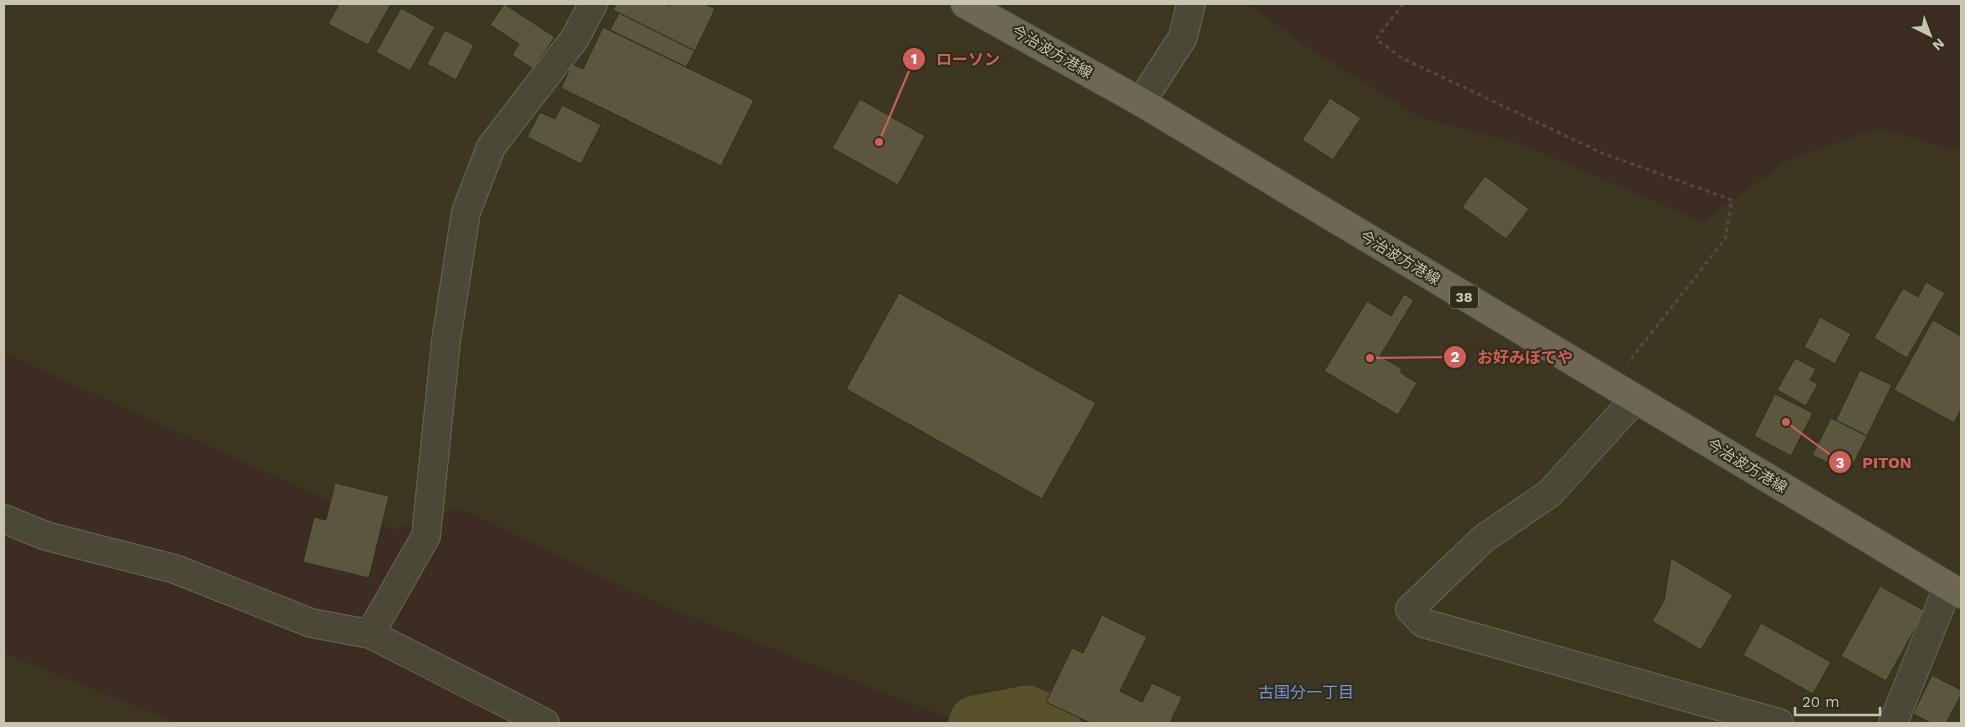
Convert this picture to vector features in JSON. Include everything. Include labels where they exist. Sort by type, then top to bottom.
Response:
[{"type":"main road","name":"今治波方港線","points":[[965,4],[1141,102],[1954,591]]},
{"type":"street","points":[[370,634],[426,536],[446,341],[466,212],[491,148],[575,38],[593,4]]},
{"type":"street","points":[[1141,102],[1183,37],[1191,4]]},
{"type":"street","points":[[1635,399],[1550,493],[1483,539],[1410,609],[1422,623],[1778,723]]},
{"type":"street","points":[[4,519],[46,536],[175,569],[311,622],[370,634],[545,723]]},
{"type":"street","points":[[1893,723],[1954,591]]},
{"type":"path","points":[[1403,4],[1376,39],[1402,58],[1602,154],[1732,200],[1725,239],[1611,385]]},
{"type":"shaded area","points":[[1247,4],[1961,4],[1961,152],[1879,128],[1789,159],[1703,222],[1521,144],[1421,118],[1306,46]]},
{"type":"shaded area","points":[[4,353],[394,530],[459,508],[657,603],[961,723],[177,723],[4,653]]},
{"type":"building","points":[[339,4],[391,4],[368,45],[328,24]]},
{"type":"building","points":[[504,4],[555,37],[533,69],[512,55],[519,44],[490,25]]},
{"type":"building","points":[[616,4],[666,4],[670,6],[671,4],[705,4],[715,9],[695,51],[613,10]]},
{"type":"building","points":[[401,8],[435,27],[410,71],[376,52]]},
{"type":"building","points":[[619,13],[695,51],[686,67],[610,30]]},
{"type":"building","points":[[603,27],[754,100],[721,166],[561,88],[572,64],[583,69]]},
{"type":"building","points":[[445,30],[474,45],[456,80],[427,64]]},
{"type":"building","points":[[1330,98],[1361,118],[1333,160],[1302,140]]},
{"type":"building","points":[[860,99],[925,136],[898,185],[832,148]]},
{"type":"building","points":[[562,105],[601,125],[581,164],[527,137],[540,112],[555,119]]},
{"type":"building","points":[[1485,176],[1529,209],[1506,239],[1462,207]]},
{"type":"building","points":[[1926,282],[1945,293],[1907,358],[1874,338],[1903,288],[1918,297]]},
{"type":"building","points":[[899,293],[1096,403],[1042,499],[846,389]]},
{"type":"building","points":[[1404,294],[1414,300],[1380,356],[1401,368],[1401,373],[1417,383],[1398,415],[1324,371],[1367,301],[1391,316]]},
{"type":"building","points":[[1820,317],[1851,334],[1835,364],[1804,347]]},
{"type":"building","points":[[1933,320],[1961,336],[1961,409],[1954,423],[1894,390]]},
{"type":"building","points":[[1795,358],[1816,369],[1810,380],[1818,384],[1806,406],[1777,390]]},
{"type":"building","points":[[1860,370],[1892,385],[1867,436],[1836,420]]},
{"type":"building","points":[[1775,394],[1813,413],[1791,456],[1754,436]]},
{"type":"building","points":[[1831,418],[1867,436],[1849,473],[1812,455]]},
{"type":"building","points":[[335,483],[389,496],[369,578],[303,562],[314,517],[326,520]]},
{"type":"building","points":[[1671,558],[1733,595],[1701,650],[1652,621],[1664,601]]},
{"type":"building","points":[[1880,586],[1925,611],[1886,681],[1841,656]]},
{"type":"building","points":[[1102,615],[1147,637],[1120,691],[1142,702],[1152,683],[1182,697],[1170,723],[1090,723],[1046,702],[1072,648],[1083,653]]},
{"type":"building","points":[[1761,623],[1831,662],[1813,694],[1743,655]]},
{"type":"building","points":[[1932,675],[1961,690],[1961,695],[1946,723],[1931,723],[1913,714]]},
{"type":"waterway","points":[[974,723],[975,721],[1027,711],[1055,723]]},
{"type":"place","name":"ローソン","points":[[879,142]]},
{"type":"place","name":"お好みぼてや","points":[[1370,358]]},
{"type":"place","name":"PITON","points":[[1786,422]]},
{"type":"district","name":"古国分一丁目","points":[[1306,692]]}]
